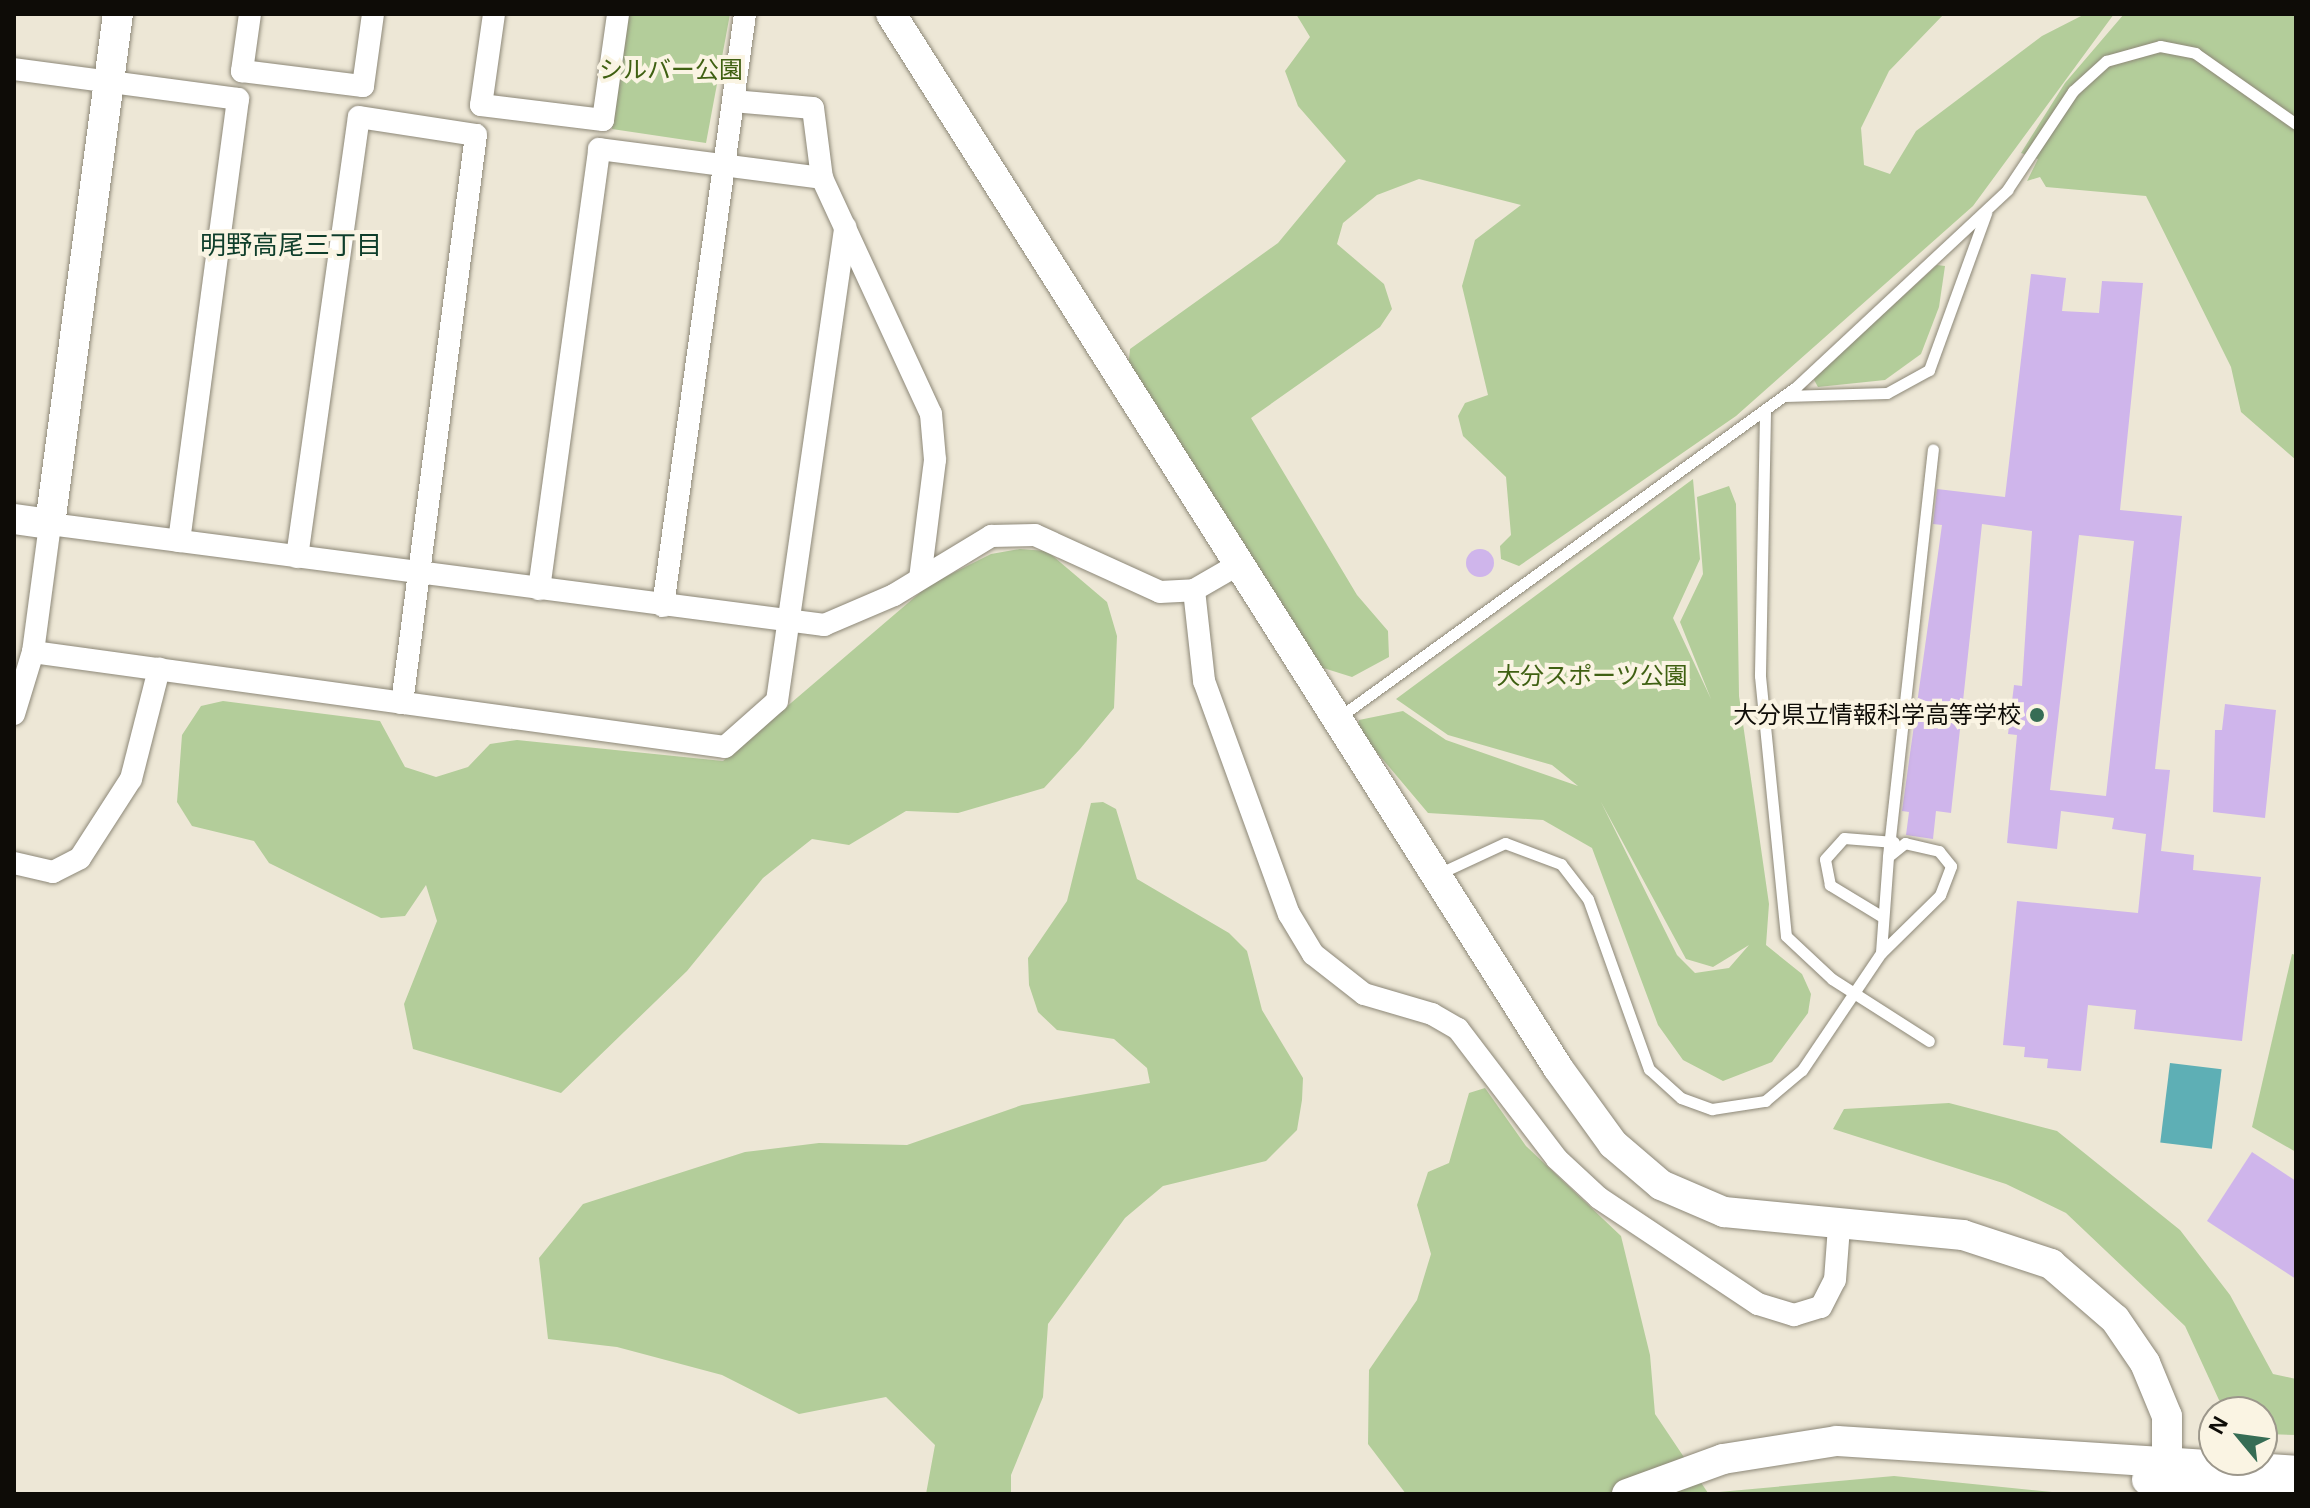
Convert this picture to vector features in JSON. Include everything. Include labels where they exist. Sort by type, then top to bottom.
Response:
[{"type":"street","points":[[14,714],[33,652],[118,14]]},
{"type":"street","points":[[250,14],[242,71],[363,86],[373,14]]},
{"type":"street","points":[[494,14],[481,105],[603,120],[618,14]]},
{"type":"street","points":[[663,606],[745,14]]},
{"type":"street","points":[[891,14],[1569,1085],[1628,1159],[1702,1205],[1839,1227],[1990,1240],[2071,1277],[2145,1363],[2167,1416],[2168,1472]]},
{"type":"street","points":[[14,69],[238,99],[179,541]]},
{"type":"street","points":[[733,101],[813,108],[822,178],[935,431],[920,578]]},
{"type":"street","points":[[297,557],[359,117],[476,135],[402,703]]},
{"type":"street","points":[[539,589],[599,149],[822,178]]},
{"type":"street","points":[[33,652],[725,747],[777,701],[845,227]]},
{"type":"street","points":[[14,519],[790,623],[846,620],[920,578],[974,542],[1010,533],[1054,542],[1152,590],[1194,590],[1239,564]]},
{"type":"street","points":[[1194,590],[1204,681],[1289,914],[1313,954],[1364,994],[1432,1014],[1458,1029],[1557,1159],[1638,1229],[1758,1304],[1794,1315],[1821,1307],[1835,1280],[1839,1227]]},
{"type":"street","points":[[14,863],[53,872],[80,858],[131,779],[159,669]]},
{"type":"street","points":[[1627,1494],[1745,1454],[1867,1455],[2168,1472],[2296,1471]]},
{"type":"street","points":[[2168,1472],[2296,1494]]},
{"type":"lane","points":[[1337,718],[1785,396],[1986,212],[2022,173],[2073,91],[2119,53],[2160,46],[2195,53],[2296,124]]},
{"type":"lane","points":[[1785,396],[1887,393],[1923,376],[1946,336],[1986,212]]},
{"type":"lane","points":[[1765,413],[1760,690],[1784,927],[1803,957],[1854,995],[1929,1041]]},
{"type":"lane","points":[[1881,953],[1881,916],[1933,449]]},
{"type":"lane","points":[[1436,875],[1505,843],[1561,864],[1588,899],[1644,1060],[1664,1086],[1702,1106],[1733,1111],[1779,1093],[1854,995],[1881,953],[1921,918],[1950,876],[1939,851],[1905,843],[1844,838],[1825,859],[1830,885],[1881,916]]},
{"type":"lane","points":[[1888,857],[1905,843]]},
{"type":"green space","name":"シルバー公園","points":[[628,14],[730,14],[706,143],[612,129]]},
{"type":"green space","points":[[1296,14],[1944,14],[1889,71],[1861,128],[1864,165],[1890,174],[1916,131],[2042,36],[2085,14],[2114,14],[1973,206],[1736,416],[1519,566],[1501,559],[1500,546],[1511,535],[1506,477],[1463,436],[1458,416],[1465,403],[1488,395],[1462,286],[1475,240],[1521,205],[1419,179],[1377,195],[1343,223],[1337,244],[1384,284],[1392,309],[1380,327],[1251,418],[1357,595],[1388,631],[1389,657],[1352,677],[1317,666],[1128,370],[1130,349],[1278,243],[1346,161],[1298,106],[1285,71],[1310,37]]},
{"type":"green space","points":[[2124,14],[2296,14],[2296,460],[2241,412],[2231,367],[2146,196],[2046,187],[2040,177],[2027,181],[2038,159],[2021,153],[2065,83]]},
{"type":"green space","points":[[1937,265],[1945,266],[1939,307],[1921,354],[1885,380],[1818,387],[1813,378]]},
{"type":"green space","name":"大分スポーツ公園","points":[[1693,479],[1700,559],[1673,618],[1711,699],[1680,622],[1703,574],[1697,497],[1729,486],[1736,504],[1739,696],[1769,904],[1766,945],[1802,974],[1811,994],[1808,1013],[1772,1062],[1723,1081],[1683,1060],[1658,1025],[1592,848],[1543,820],[1428,813],[1358,730],[1359,720],[1403,711],[1446,740],[1578,786],[1552,765],[1448,735],[1396,699]],"holes":[[[1601,802],[1686,959],[1713,967],[1749,945],[1729,968],[1695,973],[1677,955]]]},
{"type":"green space","points":[[1020,549],[1047,551],[1107,602],[1117,636],[1114,708],[1080,749],[1044,788],[958,813],[906,811],[849,845],[812,839],[763,878],[687,971],[561,1093],[413,1049],[404,1004],[437,921],[426,885],[405,916],[381,918],[269,863],[254,841],[192,826],[177,802],[182,735],[201,706],[223,701],[380,721],[405,767],[436,777],[468,767],[490,744],[517,740],[723,761],[929,585],[991,554]]},
{"type":"green space","points":[[1103,802],[1116,809],[1137,879],[1229,933],[1247,951],[1262,1010],[1303,1078],[1302,1100],[1297,1130],[1266,1161],[1163,1186],[1125,1218],[1048,1324],[1043,1397],[1011,1475],[1011,1494],[926,1494],[935,1445],[886,1397],[799,1414],[722,1375],[617,1347],[548,1339],[539,1258],[583,1204],[745,1152],[819,1143],[907,1145],[1022,1105],[1150,1083],[1147,1068],[1114,1039],[1057,1030],[1038,1012],[1029,985],[1028,958],[1067,901],[1091,803]]},
{"type":"green space","points":[[2292,954],[2296,955],[2296,1152],[2252,1127]]},
{"type":"green space","points":[[1485,1088],[1526,1146],[1621,1236],[1650,1355],[1655,1414],[1708,1493],[1894,1476],[2072,1494],[1406,1494],[1368,1444],[1369,1370],[1417,1300],[1431,1254],[1417,1205],[1428,1172],[1449,1163],[1469,1093]]},
{"type":"green space","points":[[1949,1103],[2057,1131],[2180,1230],[2230,1295],[2273,1374],[2296,1379],[2296,1435],[2278,1434],[2278,1396],[2217,1396],[2185,1326],[2066,1213],[2006,1184],[1833,1129],[1844,1109]]},
{"type":"water","points":[[2170,1063],[2222,1069],[2212,1149],[2160,1142]]},
{"type":"building","points":[[2031,274],[2066,278],[2062,311],[2099,313],[2102,281],[2143,283],[2120,510],[2182,516],[2155,769],[2170,770],[2161,851],[2194,855],[2193,870],[2261,877],[2242,1041],[2134,1029],[2136,1010],[2088,1005],[2081,1071],[2047,1068],[2048,1059],[2024,1057],[2025,1047],[2003,1045],[2017,901],[2138,913],[2146,834],[2112,829],[2114,818],[2061,811],[2057,849],[2007,843],[2017,735],[2008,734],[2014,685],[2022,686],[2032,531],[1982,524],[1951,813],[1936,811],[1933,839],[1906,835],[1909,812],[1902,811],[1942,525],[1933,524],[1937,489],[2005,497]],"holes":[[[2079,535],[2134,541],[2106,796],[2050,790]]]},
{"type":"building","points":[[1480,549],[1490,553],[1494,563],[1490,573],[1480,577],[1470,573],[1466,563],[1470,553]]},
{"type":"building","points":[[2225,704],[2276,710],[2265,818],[2213,812],[2215,730],[2222,730]]},
{"type":"building","points":[[2252,1152],[2296,1181],[2296,1279],[2207,1221]]},
{"type":"place","name":"大分県立情報科学高等学校","points":[[2037,715]]},
{"type":"district","name":"明野高尾三丁目","points":[[291,246]]}]
